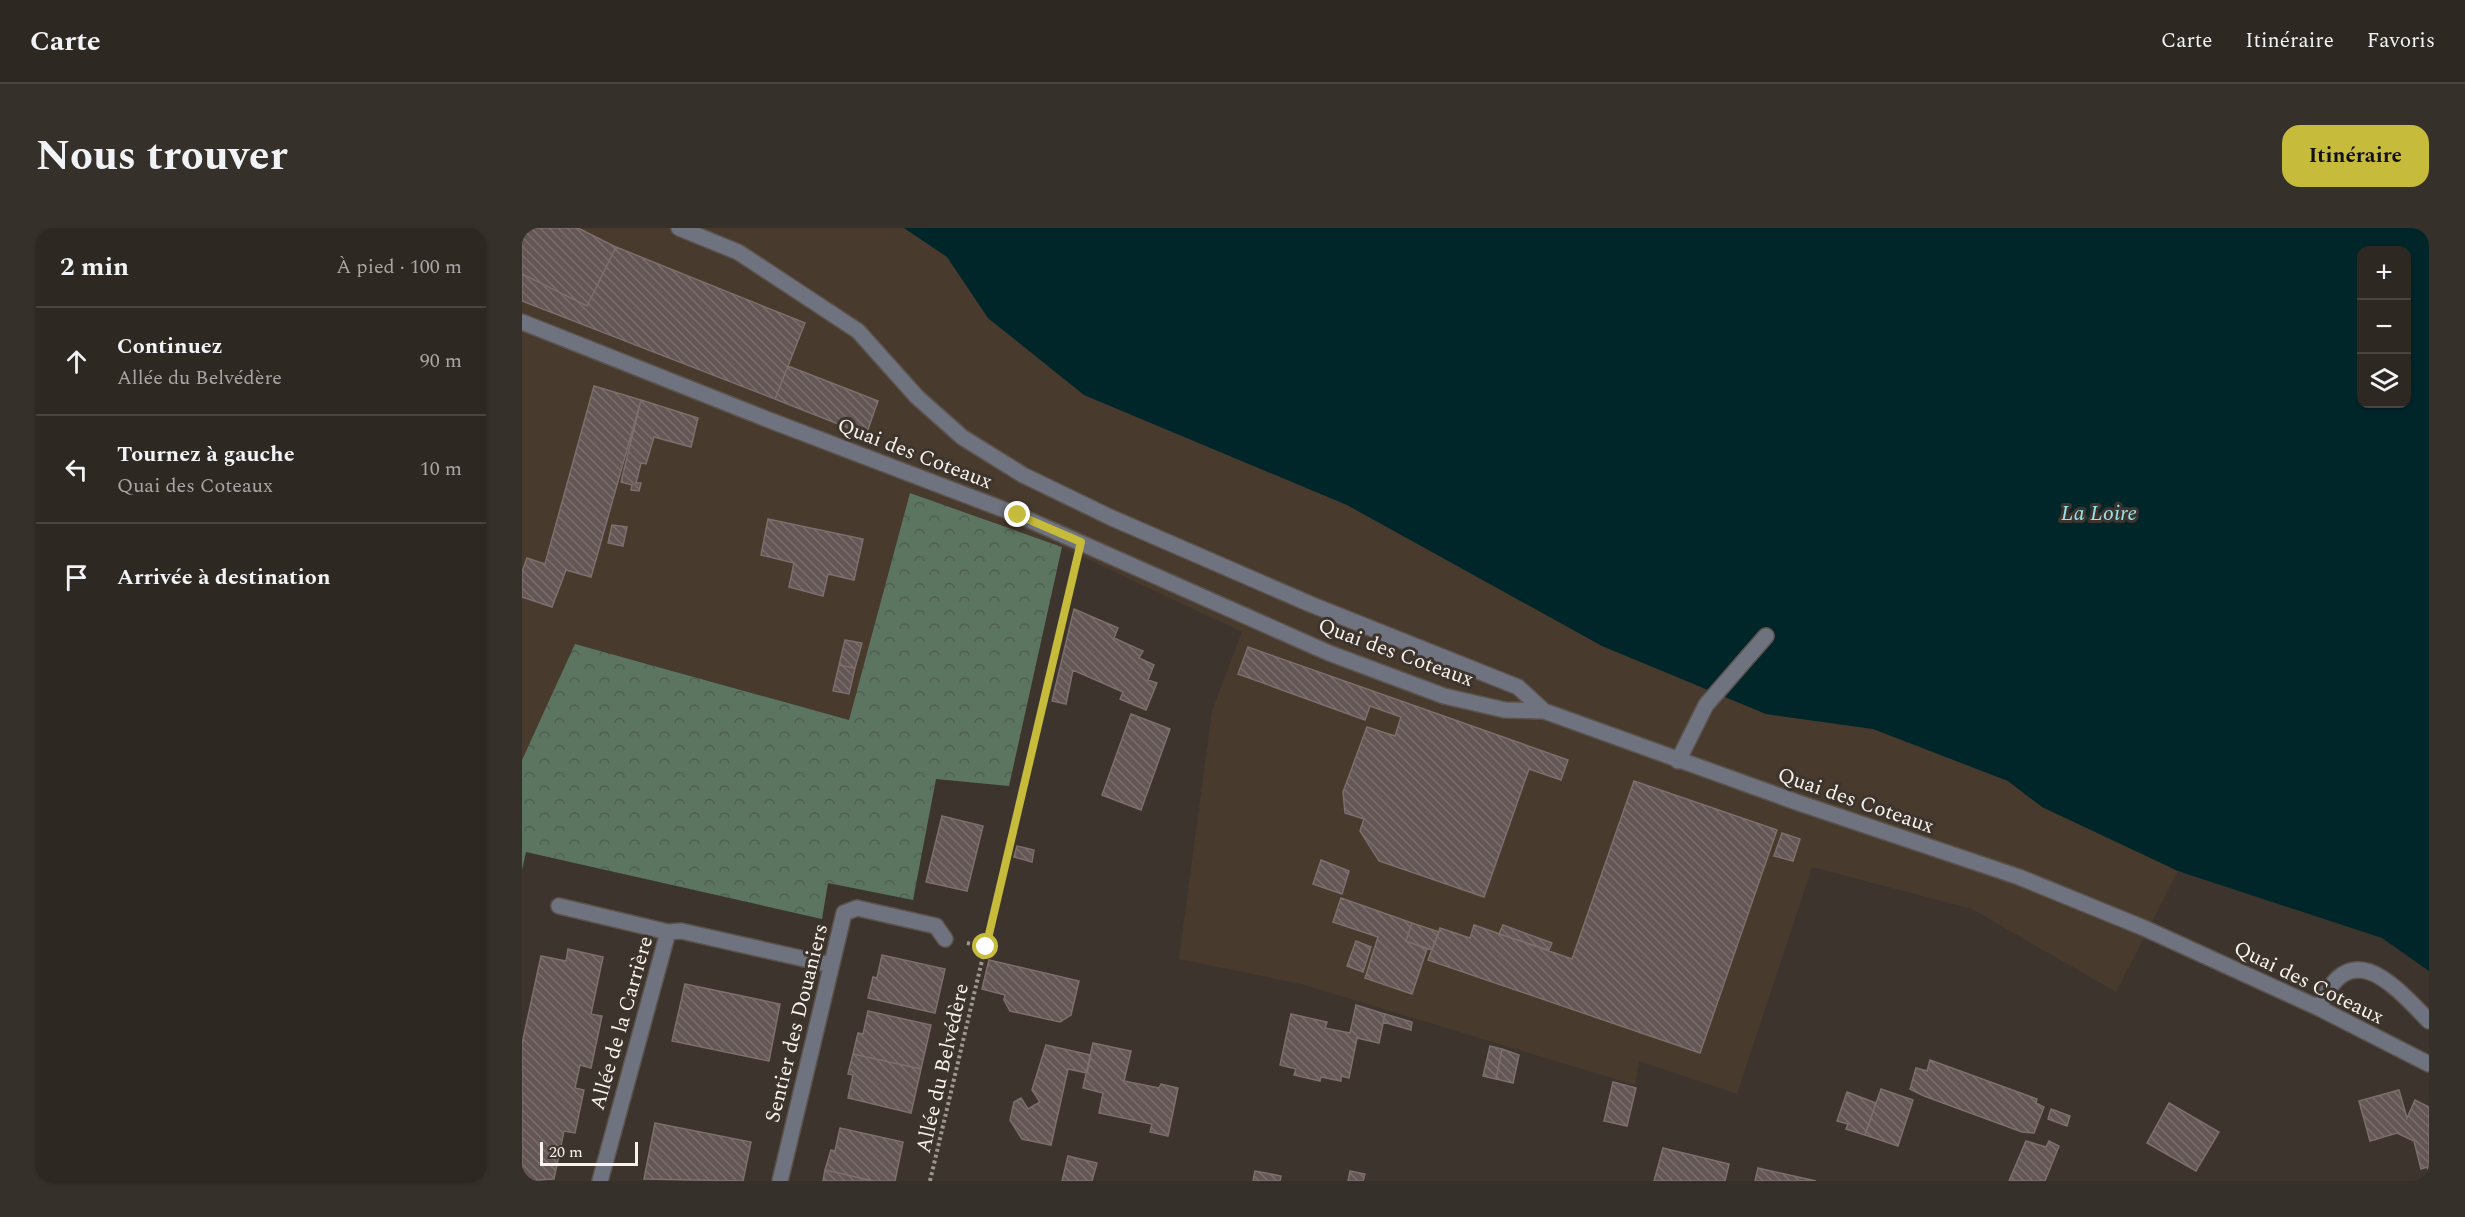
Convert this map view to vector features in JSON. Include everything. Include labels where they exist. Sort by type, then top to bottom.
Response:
[{"type":"street","points":[[679,228],[738,252],[858,331],[917,396],[962,437],[1023,475],[1112,518],[1310,604],[1518,687],[1544,711]]},
{"type":"street","name":"Quai des Coteaux","points":[[522,322],[1018,515],[1329,653],[1444,696],[1505,710],[1544,711],[1678,761],[2019,877],[2144,928],[2319,1008],[2429,1064]]},
{"type":"street","points":[[1678,761],[1706,705],[1766,636]]},
{"type":"street","points":[[559,906],[668,932]]},
{"type":"street","name":"Sentier des Douaniers","points":[[780,1181],[844,914],[856,908],[936,926],[945,939]]},
{"type":"street","name":"Allée de la Carrière","points":[[600,1181],[668,932],[681,931],[831,965]]},
{"type":"street","points":[[2319,1008],[2331,984],[2343,974],[2354,969],[2371,970],[2398,989],[2429,1021]]},
{"type":"path","name":"Allée du Belvédère","points":[[930,1181],[1081,542]]},
{"type":"shaded area","points":[[522,228],[904,228],[947,257],[988,318],[1084,395],[1347,505],[1602,646],[1766,714],[1873,729],[2008,781],[2042,807],[2178,871],[2116,992],[1972,909],[1812,867],[1737,1094],[1639,1061],[1635,1085],[1301,984],[1179,959],[1212,711],[1242,632],[1062,547],[911,493],[849,720],[576,644],[522,760]]},
{"type":"green space","points":[[910,493],[1062,547],[1009,786],[936,779],[913,900],[828,883],[822,919],[526,852],[522,870],[522,760],[575,644],[849,720]]},
{"type":"water","name":"La Loire","points":[[904,228],[2429,228],[2429,971],[2382,938],[2178,871],[2042,807],[2008,781],[1873,729],[1766,714],[1602,646],[1347,505],[1084,395],[988,318],[947,257]]},
{"type":"building","points":[[522,228],[578,228],[616,247],[587,306],[522,274]]},
{"type":"building","points":[[616,247],[805,323],[775,399],[522,301],[522,274],[587,306]]},
{"type":"building","points":[[788,366],[878,401],[866,435],[775,399]]},
{"type":"building","points":[[594,386],[641,400],[591,577],[566,570],[552,607],[522,597],[522,572],[527,558],[545,564]]},
{"type":"building","points":[[641,400],[698,418],[691,447],[654,437],[646,464],[641,463],[636,483],[641,483],[639,491],[631,490],[632,485],[621,482]]},
{"type":"building","points":[[768,519],[863,539],[854,580],[828,574],[823,596],[789,587],[794,563],[761,555]]},
{"type":"building","points":[[612,525],[627,527],[623,546],[608,543]]},
{"type":"building","points":[[1074,609],[1118,628],[1114,638],[1143,651],[1139,658],[1154,665],[1148,680],[1157,683],[1146,710],[1120,699],[1123,692],[1073,670],[1066,704],[1052,701]]},
{"type":"building","points":[[845,640],[862,643],[855,668],[839,665]]},
{"type":"building","points":[[1248,647],[1568,760],[1561,780],[1529,769],[1484,897],[1379,861],[1360,831],[1364,819],[1345,813],[1343,792],[1367,727],[1395,736],[1401,717],[1370,706],[1365,720],[1238,674]]},
{"type":"building","points":[[839,665],[855,668],[849,694],[833,691]]},
{"type":"building","points":[[1131,714],[1170,729],[1141,810],[1102,795]]},
{"type":"building","points":[[1634,781],[1777,830],[1700,1053],[1428,960],[1440,928],[1470,938],[1474,925],[1572,959]]},
{"type":"building","points":[[942,816],[983,826],[967,891],[926,882]]},
{"type":"building","points":[[1782,833],[1800,839],[1793,861],[1774,856]]},
{"type":"building","points":[[1017,846],[1034,850],[1032,862],[1014,857]]},
{"type":"building","points":[[1321,860],[1349,871],[1342,894],[1313,884]]},
{"type":"building","points":[[1341,898],[1412,923],[1406,941],[1427,949],[1412,994],[1365,978],[1378,937],[1333,922]]},
{"type":"building","points":[[1412,923],[1439,932],[1432,950],[1406,941]]},
{"type":"building","points":[[1503,925],[1552,943],[1549,950],[1499,934]]},
{"type":"building","points":[[1356,941],[1371,947],[1363,972],[1347,966]]},
{"type":"building","points":[[568,949],[603,957],[591,1014],[602,1016],[591,1068],[580,1065],[575,1088],[584,1090],[575,1133],[564,1131],[554,1179],[522,1181],[522,1044],[541,956],[566,961]]},
{"type":"building","points":[[882,955],[945,969],[935,1013],[868,998],[873,977],[877,978]]},
{"type":"building","points":[[989,960],[1079,981],[1071,1015],[1060,1022],[1010,1011],[1004,1000],[1005,995],[982,989]]},
{"type":"building","points":[[685,984],[780,1004],[769,1061],[672,1041]]},
{"type":"building","points":[[1356,1005],[1385,1014],[1379,1043],[1357,1038],[1349,1078],[1341,1076],[1341,1081],[1321,1077],[1320,1081],[1294,1075],[1296,1069],[1280,1065],[1291,1014],[1327,1022],[1325,1028],[1350,1033]]},
{"type":"building","points":[[868,1011],[931,1025],[921,1069],[853,1054],[858,1033],[863,1034]]},
{"type":"building","points":[[1385,1014],[1412,1022],[1411,1030],[1383,1022]]},
{"type":"building","points":[[1093,1043],[1131,1051],[1124,1081],[1159,1088],[1161,1084],[1178,1088],[1168,1136],[1150,1132],[1152,1124],[1099,1113],[1103,1093],[1083,1088]]},
{"type":"building","points":[[1046,1045],[1091,1055],[1087,1073],[1068,1069],[1051,1145],[1022,1139],[1010,1120],[1014,1102],[1021,1098],[1028,1109],[1040,1102],[1032,1090]]},
{"type":"building","points":[[1490,1046],[1502,1049],[1496,1079],[1483,1076]]},
{"type":"building","points":[[1502,1049],[1519,1055],[1513,1083],[1496,1079]]},
{"type":"building","points":[[853,1054],[921,1069],[911,1113],[848,1098],[853,1075],[848,1074]]},
{"type":"building","points":[[1930,1060],[2037,1099],[2036,1103],[2044,1107],[2034,1133],[2022,1132],[1910,1089],[1916,1068],[1927,1071]]},
{"type":"building","points":[[1613,1082],[1636,1088],[1627,1126],[1604,1121]]},
{"type":"building","points":[[1881,1089],[1913,1100],[1898,1146],[1865,1135]]},
{"type":"building","points":[[2399,1090],[2407,1118],[2415,1100],[2429,1107],[2429,1172],[2427,1167],[2421,1169],[2414,1141],[2397,1133],[2370,1141],[2359,1101]]},
{"type":"building","points":[[1847,1092],[1876,1103],[1865,1135],[1846,1129],[1848,1124],[1837,1121]]},
{"type":"building","points":[[2169,1103],[2219,1132],[2196,1171],[2147,1143]]},
{"type":"building","points":[[2051,1109],[2070,1116],[2067,1126],[2048,1119]]},
{"type":"building","points":[[655,1123],[751,1142],[743,1181],[644,1179]]},
{"type":"building","points":[[840,1128],[903,1142],[895,1181],[874,1181],[825,1170],[831,1150],[835,1151]]},
{"type":"building","points":[[2026,1141],[2046,1147],[2049,1141],[2059,1146],[2045,1181],[2009,1181]]},
{"type":"building","points":[[1663,1148],[1729,1164],[1725,1181],[1654,1181]]},
{"type":"building","points":[[1068,1156],[1097,1163],[1092,1181],[1062,1181]]},
{"type":"building","points":[[1758,1168],[1816,1181],[1755,1181]]},
{"type":"building","points":[[825,1170],[874,1181],[823,1181]]},
{"type":"building","points":[[1255,1171],[1281,1176],[1280,1181],[1253,1181]]},
{"type":"building","points":[[1350,1171],[1365,1174],[1363,1181],[1348,1181]]},
{"type":"route","points":[[986,947],[1081,542],[1018,515]]}]
